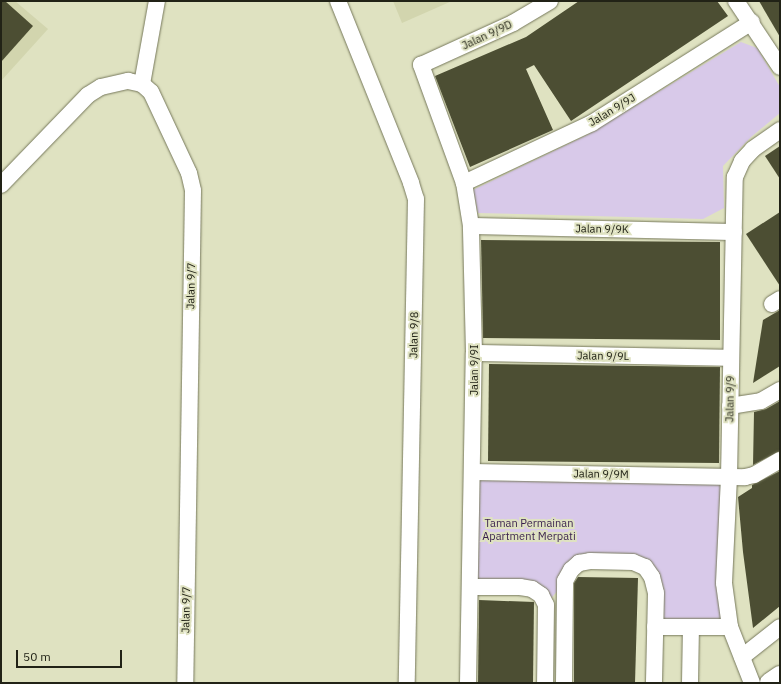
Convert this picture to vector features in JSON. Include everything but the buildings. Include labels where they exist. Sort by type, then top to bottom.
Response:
[{"type":"street","points":[[1,185],[88,95],[101,87],[113,83],[128,81],[142,84],[157,1]]},
{"type":"street","name":"Jalan 9/8","points":[[338,1],[414,190],[416,199],[407,683]]},
{"type":"street","name":"Jalan 9/9D","points":[[421,65],[514,23],[550,1]]},
{"type":"street","points":[[736,1],[752,22],[780,67]]},
{"type":"street","name":"Jalan 9/9J","points":[[464,183],[592,123],[752,22]]},
{"type":"street","name":"Jalan 9/9I","points":[[421,65],[464,183],[471,226],[474,353],[471,587],[468,683]]},
{"type":"street","name":"Jalan 9/7","points":[[142,84],[151,92],[183,157],[189,173],[193,191],[185,683]]},
{"type":"street","name":"Jalan 9/9","points":[[752,683],[730,627],[724,583],[729,477],[735,177],[742,161],[753,150],[780,130]]},
{"type":"street","name":"Jalan 9/9K","points":[[471,226],[734,232]]},
{"type":"street","name":"Jalan 9/9L","points":[[474,353],[731,358]]},
{"type":"street","points":[[730,406],[761,401],[780,390]]},
{"type":"street","name":"Jalan 9/9M","points":[[473,472],[729,477],[754,475],[780,460]]},
{"type":"street","points":[[564,683],[565,581],[571,570],[579,563],[590,561],[633,562],[645,567],[652,577],[656,592],[654,683]]},
{"type":"street","points":[[471,587],[520,587],[532,589],[541,594],[546,605],[545,683]]},
{"type":"street","points":[[655,627],[730,627]]},
{"type":"street","points":[[690,683],[691,627]]},
{"type":"street","points":[[742,657],[780,627]]},
{"type":"street","points":[[770,683],[780,676]]},
{"type":"shaded area","points":[[1,1],[15,1],[48,29],[1,81]]},
{"type":"shaded area","points":[[393,1],[452,1],[402,23]]},
{"type":"green space","points":[[741,42],[757,48],[780,87],[780,113],[751,137],[723,166],[724,208],[703,219],[478,213],[473,190],[587,135]]},
{"type":"green space","name":"Taman Permainan Apartment Merpati","points":[[473,472],[729,477],[730,627],[655,627],[645,567],[590,561],[565,581],[546,605],[541,595],[471,587]]}]
